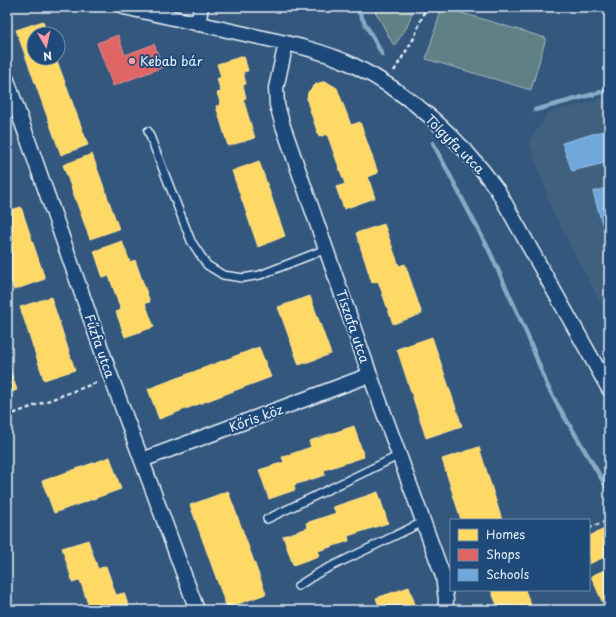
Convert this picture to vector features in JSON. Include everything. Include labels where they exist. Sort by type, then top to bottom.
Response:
[{"type":"street","name":"Tölgyfa utca","points":[[124,7],[308,48],[346,62],[386,84],[437,123],[482,169],[498,191],[609,389]]},
{"type":"street","points":[[198,24],[201,7]]},
{"type":"street","name":"Tiszafa utca","points":[[286,43],[276,88],[277,105],[370,375],[443,576],[446,609]]},
{"type":"street","name":"Fűzfa utca","points":[[7,80],[111,378],[197,610]]},
{"type":"street","name":"Kőris köz","points":[[142,460],[370,375]]},
{"type":"lane","points":[[148,131],[191,241],[206,265],[223,275],[243,278],[260,275],[326,249]]},
{"type":"lane","points":[[267,519],[400,455]]},
{"type":"lane","points":[[298,586],[320,572],[424,522]]},
{"type":"path","points":[[386,84],[414,38],[426,7]]},
{"type":"path","points":[[7,416],[111,378]]},
{"type":"path","points":[[590,528],[609,520]]},
{"type":"shaded area","points":[[609,97],[609,319],[552,210],[529,142],[548,113]]},
{"type":"green space","points":[[373,7],[414,7],[407,27],[394,46]]},
{"type":"green space","points":[[442,7],[546,38],[531,90],[426,59]]},
{"type":"building: Homes","points":[[43,21],[45,26],[28,26]]},
{"type":"building: Homes","points":[[26,27],[26,58],[16,30]]},
{"type":"building: Homes","points":[[244,56],[248,71],[243,72],[246,84],[243,85],[246,98],[243,99],[255,138],[228,146],[216,106],[221,105],[217,93],[221,92],[217,79],[221,77],[217,64]]},
{"type":"building: Homes","points":[[29,66],[59,66],[88,145],[61,155]]},
{"type":"building: Homes","points":[[327,82],[337,88],[351,125],[360,122],[378,173],[368,177],[375,198],[344,209],[336,187],[345,184],[327,134],[319,137],[308,104],[308,92],[316,84]]},
{"type":"building: Homes","points":[[92,154],[119,229],[90,239],[63,165]]},
{"type":"building: Homes","points":[[259,161],[285,236],[258,247],[232,171]]},
{"type":"building: Homes","points":[[7,166],[11,178],[7,180]]},
{"type":"building: Homes","points":[[21,207],[45,279],[14,290],[7,268],[7,211]]},
{"type":"building: Homes","points":[[384,224],[399,266],[405,264],[422,314],[393,324],[378,281],[372,283],[356,233]]},
{"type":"building: Homes","points":[[122,241],[130,262],[135,260],[150,302],[145,303],[154,327],[125,337],[116,312],[121,310],[109,276],[103,278],[94,251]]},
{"type":"building: Homes","points":[[310,296],[331,354],[299,365],[278,307]]},
{"type":"building: Homes","points":[[51,297],[75,370],[44,380],[20,307]]},
{"type":"building: Homes","points":[[432,337],[462,426],[426,438],[397,349]]},
{"type":"building: Homes","points":[[259,347],[271,377],[159,419],[148,389]]},
{"type":"building: Homes","points":[[7,361],[17,390],[7,394]]},
{"type":"building: Homes","points":[[354,426],[364,457],[324,470],[325,475],[294,485],[295,490],[269,499],[259,470],[284,462],[282,457],[311,447],[309,441]]},
{"type":"building: Homes","points":[[479,447],[502,519],[461,519],[442,459]]},
{"type":"building: Homes","points":[[110,457],[121,489],[54,513],[42,481]]},
{"type":"building: Homes","points":[[228,491],[266,594],[227,608],[190,505]]},
{"type":"building: Homes","points":[[378,492],[388,523],[348,536],[349,541],[318,551],[319,556],[293,565],[283,536],[308,528],[306,523],[336,513],[333,507]]},
{"type":"building: Homes","points":[[609,527],[609,555],[590,564],[590,536]]},
{"type":"building: Homes","points":[[88,540],[98,569],[106,566],[116,595],[124,593],[130,610],[97,610],[97,608],[90,610],[80,580],[73,583],[62,548]]},
{"type":"building: Homes","points":[[609,568],[609,610],[606,610],[591,576]]},
{"type":"building: Homes","points":[[409,587],[417,610],[367,610],[379,606],[376,598]]},
{"type":"building: Homes","points":[[491,591],[525,591],[533,610],[499,610]]},
{"type":"building: Shops","name":"Kebab bár","points":[[118,35],[125,55],[154,44],[163,67],[113,86],[97,43]]},
{"type":"building: Schools","points":[[609,129],[609,162],[572,171],[562,143]]},
{"type":"building: Schools","points":[[609,187],[609,248],[593,192]]},
{"type":"waterway","points":[[356,7],[382,54]]},
{"type":"waterway","points":[[535,110],[609,90]]},
{"type":"waterway","points":[[433,143],[489,250],[527,334],[547,385],[609,491]]},
{"type":"place","name":"Kebab bár","points":[[132,61]]}]
